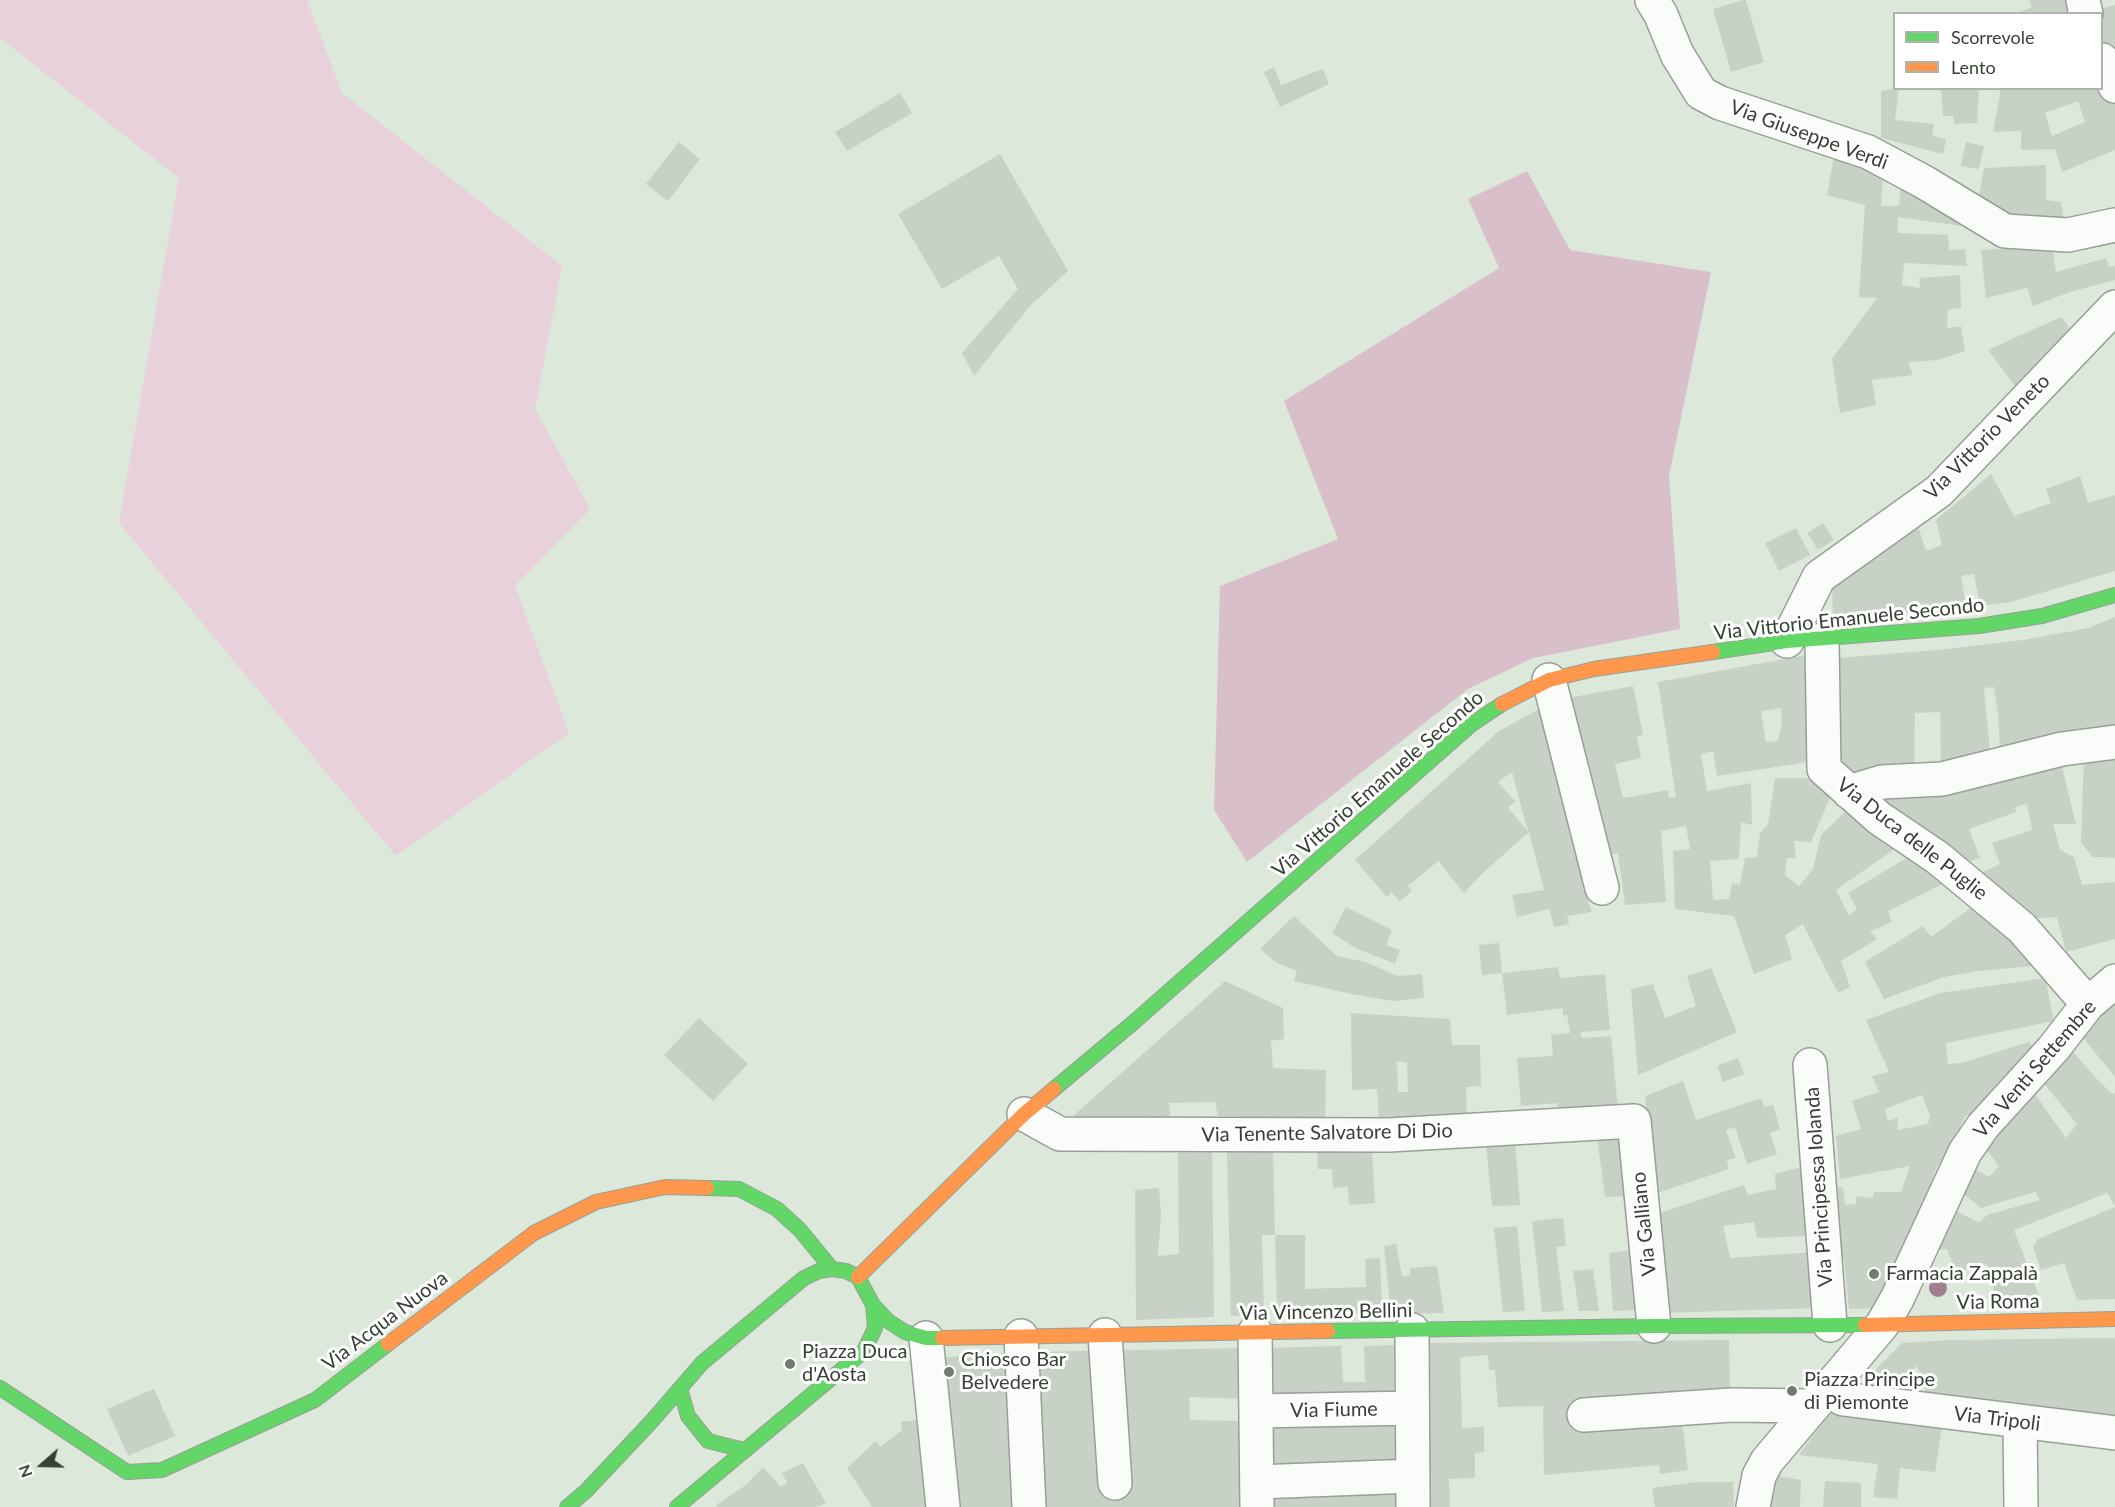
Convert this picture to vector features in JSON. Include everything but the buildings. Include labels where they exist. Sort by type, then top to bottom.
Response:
[{"type":"street","name":"Via Giuseppe Verdi","points":[[1652,0],[1677,54],[1701,93],[1720,103],[1868,152],[1924,182],[2005,231],[2068,235],[2115,225]]},
{"type":"street","points":[[2103,62],[2115,86]]},
{"type":"street","name":"Via Vittorio Veneto","points":[[1787,641],[1819,577],[1940,491],[2115,307]]},
{"type":"street","name":"Via Vittorio Emanuele Secondo","points":[[858,1277],[1024,1114],[1134,1022],[1472,724],[1506,700],[1549,680],[1594,669],[1787,641],[1979,626],[2042,616],[2115,595]]},
{"type":"street","name":"Via Duca delle Puglie","points":[[1822,640],[1824,769],[1879,818],[1938,858],[2022,928],[2088,1004]]},
{"type":"street","points":[[1549,680],[1602,888]]},
{"type":"street","points":[[1850,792],[1882,782],[1942,779],[2062,749],[2115,742]]},
{"type":"street","name":"Via Venti Settembre","points":[[1882,1325],[1897,1299],[1965,1152],[1983,1126],[2052,1049],[2088,1004],[2115,981]]},
{"type":"street","name":"Via Principessa Iolanda","points":[[1810,1065],[1829,1317]]},
{"type":"street","name":"Via Tenente Salvatore Di Dio","points":[[1024,1114],[1060,1134],[1389,1135],[1634,1121]]},
{"type":"street","name":"Via Galliano","points":[[1634,1121],[1654,1326]]},
{"type":"street","name":"Via Acqua Nuova","points":[[0,1388],[127,1472],[162,1470],[315,1400],[534,1233],[596,1202],[665,1187],[739,1189],[777,1209],[800,1230],[832,1269]]},
{"type":"street","points":[[567,1507],[586,1491],[651,1422],[702,1363],[804,1278],[819,1271],[832,1269],[846,1270],[858,1277],[873,1305],[888,1321],[904,1332],[926,1338],[943,1507]]},
{"type":"street","points":[[696,1500],[744,1450],[864,1351],[875,1328],[873,1305]]},
{"type":"street","name":"Via Roma","points":[[1829,1317],[1882,1325],[2115,1319]]},
{"type":"street","name":"Via Vincenzo Bellini","points":[[926,1338],[1728,1326],[1829,1317]]},
{"type":"street","points":[[1753,1507],[1760,1476],[1767,1461],[1811,1406],[1882,1325]]},
{"type":"street","points":[[1255,1332],[1257,1495],[1413,1491],[1412,1330]]},
{"type":"street","points":[[1105,1335],[1115,1483]]},
{"type":"street","points":[[1021,1336],[1029,1507]]},
{"type":"street","points":[[680,1389],[688,1416],[708,1441],[744,1450]]},
{"type":"street","name":"Via Tripoli","points":[[1843,1399],[2115,1433]]},
{"type":"street","points":[[1584,1415],[1731,1405],[1811,1406]]},
{"type":"street","name":"Via Fiume","points":[[1256,1411],[1412,1408]]},
{"type":"street","points":[[2020,1422],[2021,1507]]},
{"type":"shaded area","points":[[0,0],[307,0],[342,93],[562,266],[535,409],[590,509],[515,586],[569,733],[396,856],[119,523],[179,178],[0,38]]},
{"type":"shaded area","points":[[1527,171],[1570,250],[1711,272],[1669,476],[1680,629],[1533,658],[1468,689],[1247,862],[1214,810],[1220,586],[1338,539],[1284,401],[1499,268],[1468,199]]},
{"type":"traffic: fast","points":[[1713,652],[1787,641],[1979,626],[2042,616],[2115,595]]},
{"type":"traffic: fast","points":[[1054,1089],[1134,1022],[1472,724],[1502,704]]},
{"type":"traffic: fast","points":[[707,1188],[739,1189],[777,1209],[800,1230],[832,1269]]},
{"type":"traffic: fast","points":[[567,1507],[586,1491],[651,1422],[702,1363],[804,1278],[819,1271],[832,1269],[846,1271],[858,1277],[873,1305],[888,1321],[905,1332],[926,1338],[942,1338]]},
{"type":"traffic: fast","points":[[677,1507],[864,1351],[875,1328],[873,1305]]},
{"type":"traffic: fast","points":[[1328,1331],[1865,1325]]},
{"type":"traffic: fast","points":[[0,1388],[127,1472],[162,1470],[315,1400],[388,1344]]},
{"type":"traffic: fast","points":[[680,1389],[688,1416],[708,1441],[744,1450]]},
{"type":"traffic: slow","points":[[1502,704],[1549,680],[1594,669],[1713,652]]},
{"type":"traffic: slow","points":[[858,1277],[1024,1114],[1054,1089]]},
{"type":"traffic: slow","points":[[388,1344],[534,1233],[596,1202],[665,1187],[707,1188]]},
{"type":"traffic: slow","points":[[1865,1325],[2115,1319]]},
{"type":"traffic: slow","points":[[942,1338],[1328,1331]]},
{"type":"place","name":"Farmacia Zappalà","points":[[1874,1274]]},
{"type":"place","name":"Piazza Duca d'Aosta","points":[[790,1364]]},
{"type":"place","name":"Chiosco Bar Belvedere","points":[[949,1372]]},
{"type":"place","name":"Piazza Principe di Piemonte","points":[[1792,1391]]}]
